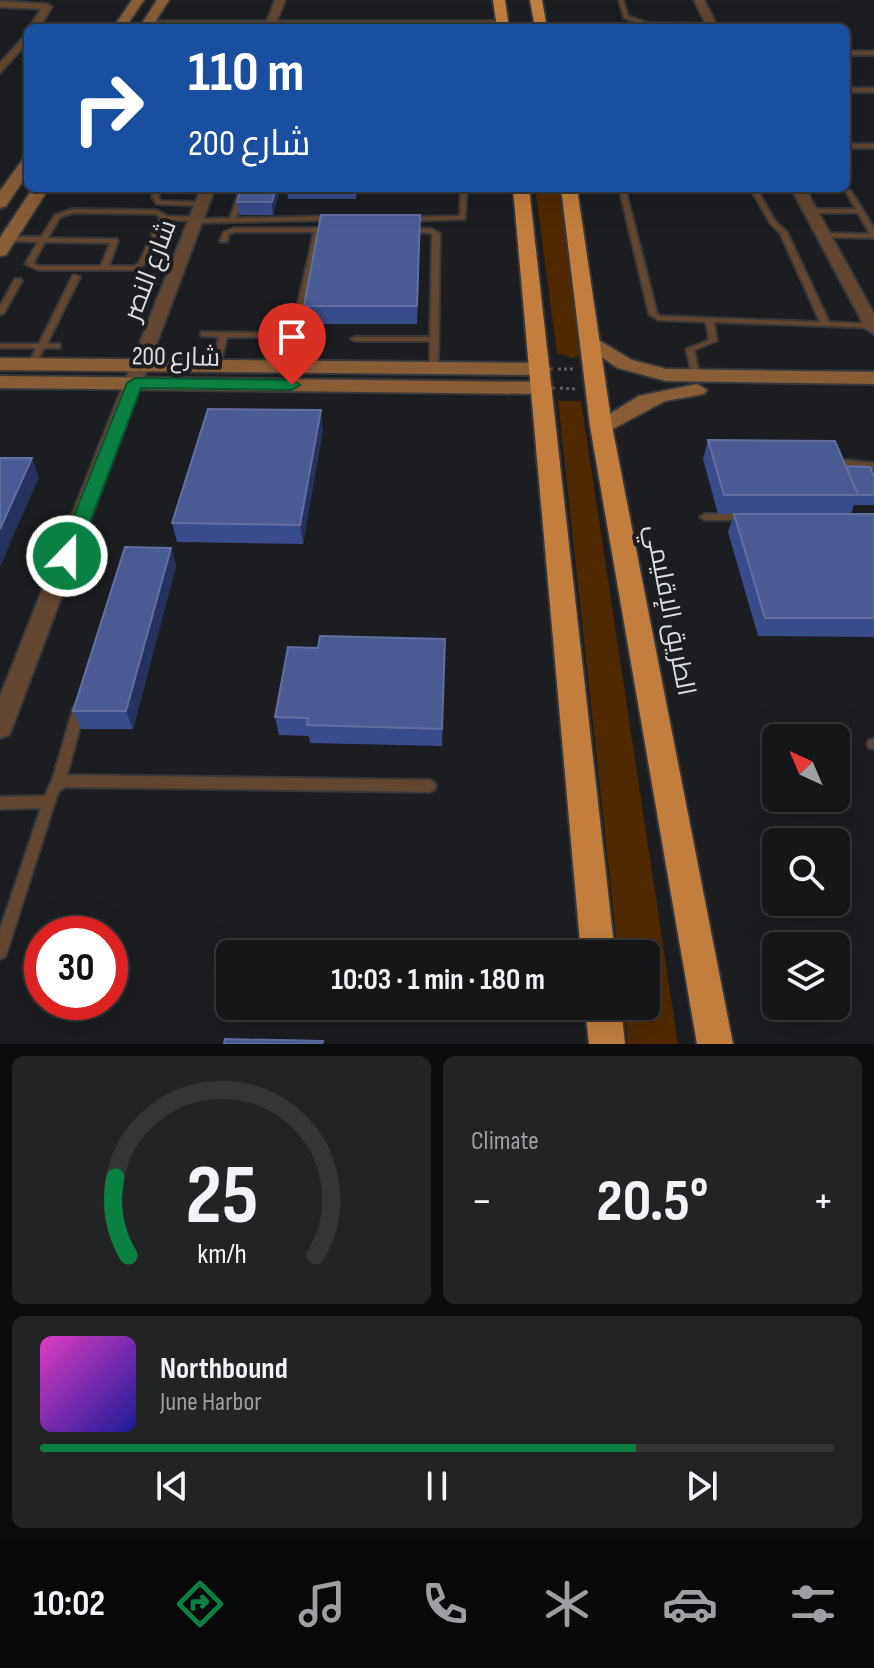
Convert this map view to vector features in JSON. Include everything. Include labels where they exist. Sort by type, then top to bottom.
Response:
[{"type":"highway","points":[[499,0],[503,24]]},
{"type":"highway","points":[[536,0],[540,24]]},
{"type":"highway","points":[[521,192],[543,378],[597,940]]},
{"type":"highway","name":"الطريق الإقليمي","points":[[570,192],[601,426],[715,1044]]},
{"type":"highway","points":[[604,1020],[607,1044]]},
{"type":"street","points":[[122,24],[138,0]]},
{"type":"street","points":[[148,24],[163,0]]},
{"type":"street","points":[[270,24],[280,0]]},
{"type":"street","points":[[699,0],[711,24]]},
{"type":"street","points":[[0,2],[47,7],[36,24]]},
{"type":"street","points":[[0,70],[24,40]]},
{"type":"street","points":[[0,203],[24,168]]},
{"type":"street","points":[[4,245],[38,192]]},
{"type":"street","points":[[800,192],[873,327]]},
{"type":"street","name":"شارع النصر","points":[[0,728],[201,208]]},
{"type":"street","points":[[590,341],[638,369],[696,376],[874,378]]},
{"type":"street","name":"شارع 200","points":[[0,364],[36,355],[138,374],[543,378]]},
{"type":"street","name":"شارع 200","points":[[0,382],[216,366],[434,368],[543,378]]},
{"type":"street","points":[[601,426],[642,399],[668,392],[874,388]]},
{"type":"lane","points":[[621,0],[626,17],[635,22],[674,24]]},
{"type":"lane","points":[[850,53],[874,53]]},
{"type":"lane","points":[[850,90],[874,90]]},
{"type":"lane","points":[[850,140],[874,140]]},
{"type":"lane","points":[[850,146],[874,146]]},
{"type":"lane","points":[[158,192],[155,199],[159,203],[201,208],[225,222],[233,218],[338,218]]},
{"type":"lane","points":[[233,218],[242,192]]},
{"type":"lane","points":[[398,219],[463,218],[464,192]]},
{"type":"lane","points":[[623,192],[653,314],[665,320],[873,327]]},
{"type":"lane","points":[[755,192],[773,223],[783,232],[826,325]]},
{"type":"lane","points":[[849,192],[874,235]]},
{"type":"lane","points":[[163,218],[201,208]]},
{"type":"lane","points":[[69,211],[157,212],[163,214],[163,218],[143,262],[132,269],[31,266],[28,261],[57,216],[69,211]]},
{"type":"lane","points":[[810,211],[860,211]]},
{"type":"lane","points":[[224,240],[226,233],[234,230],[350,230]]},
{"type":"lane","points":[[204,334],[283,334],[297,326],[318,230]]},
{"type":"lane","points":[[397,230],[435,233],[434,368]]},
{"type":"lane","points":[[824,235],[874,235]]},
{"type":"lane","points":[[4,245],[42,239],[114,241],[104,269]]},
{"type":"lane","points":[[143,262],[180,263]]},
{"type":"lane","points":[[36,355],[76,277]]},
{"type":"lane","points":[[0,313],[18,281]]},
{"type":"lane","points":[[696,376],[690,349],[713,341],[710,321]]},
{"type":"lane","points":[[216,366],[224,334]]},
{"type":"lane","points":[[355,339],[434,339]]},
{"type":"lane","points":[[0,346],[36,355],[57,346]]},
{"type":"lane","points":[[845,463],[874,466]]},
{"type":"lane","points":[[705,517],[766,517]]},
{"type":"lane","points":[[0,952],[49,802],[58,784],[84,693]]},
{"type":"lane","points":[[58,784],[71,779],[430,786]]},
{"type":"lane","points":[[0,803],[49,802]]},
{"type":"path","points":[[543,378],[595,379]]},
{"type":"path","points":[[543,378],[595,379]]},
{"type":"shaded area","points":[[536,192],[560,192],[582,355],[571,358],[557,353]]},
{"type":"shaded area","points":[[558,401],[581,401],[678,1044],[628,1044],[625,1020],[660,1020],[660,940],[616,940]]},
{"type":"building","points":[[240,192],[275,192],[272,202],[237,202]]},
{"type":"building","points":[[321,215],[420,215],[417,306],[304,306]]},
{"type":"building","points":[[208,409],[321,410],[300,525],[172,523]]},
{"type":"building","points":[[708,440],[835,441],[858,495],[724,495]]},
{"type":"building","points":[[0,458],[32,458],[0,529]]},
{"type":"building","points":[[846,466],[870,467],[874,476],[874,495],[858,495]]},
{"type":"building","points":[[734,514],[874,514],[874,618],[765,618]]},
{"type":"building","points":[[125,547],[171,548],[126,711],[73,711]]},
{"type":"building","points":[[320,636],[445,639],[442,729],[307,725],[308,718],[275,717],[288,647],[318,648]]},
{"type":"building","points":[[225,1039],[323,1041],[322,1044],[224,1044]]},
{"type":"route","points":[[67,556],[135,383],[292,385]]}]
